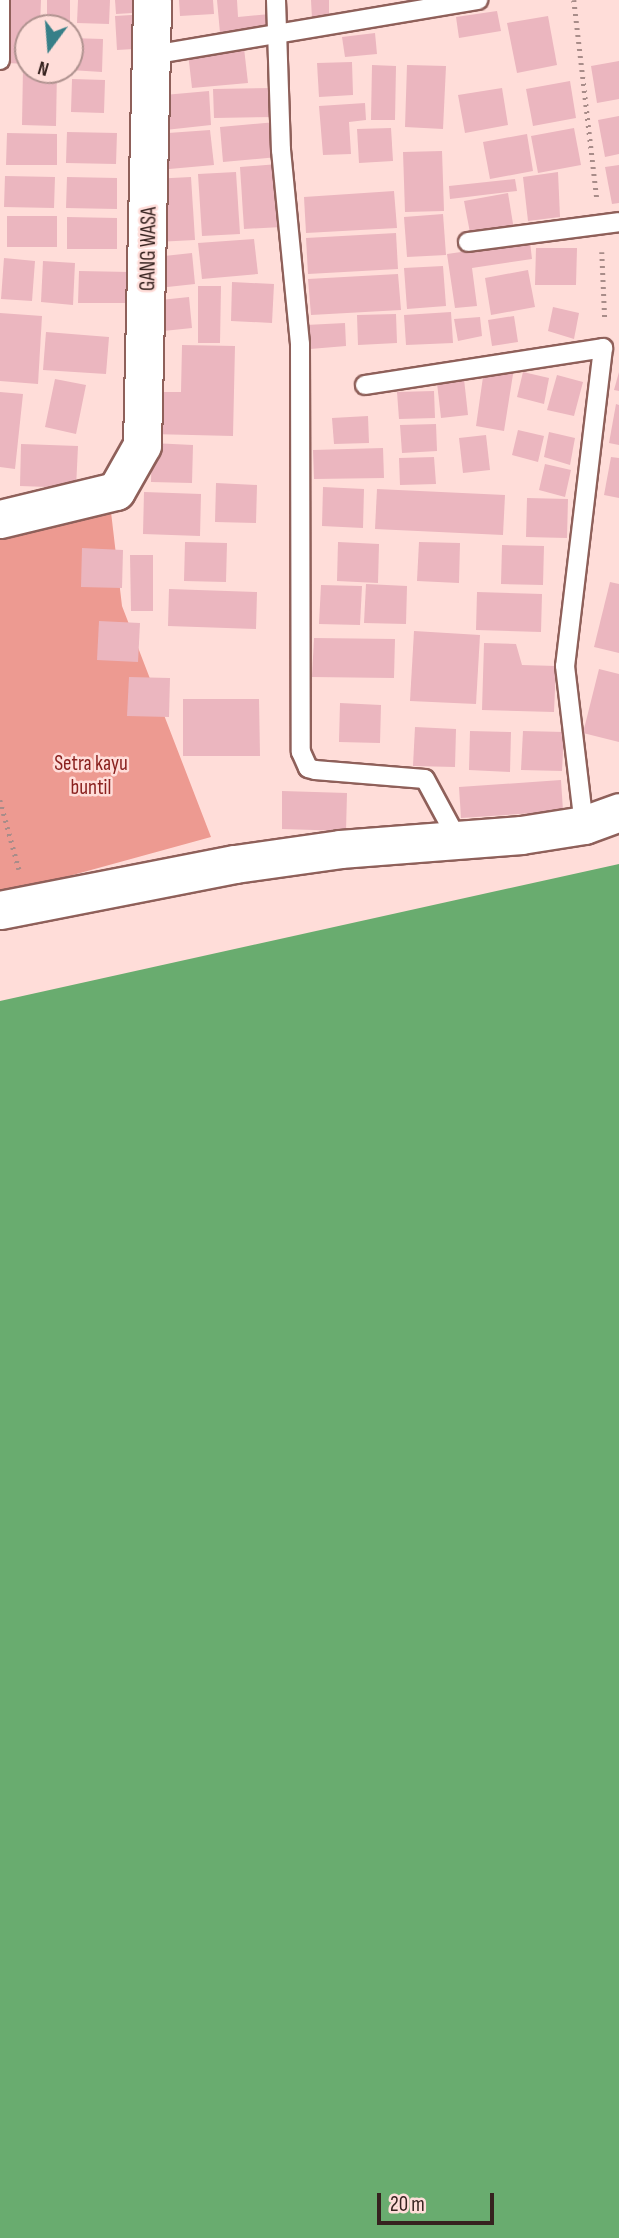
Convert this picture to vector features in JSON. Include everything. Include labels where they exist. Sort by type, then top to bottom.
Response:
[{"type":"street","name":"GANG WASA","points":[[0,519],[116,491],[139,454],[146,418],[152,0]]},
{"type":"street","points":[[14,907],[235,864],[584,825],[619,812]]},
{"type":"lane","points":[[0,0],[0,60]]},
{"type":"lane","points":[[276,0],[281,150],[300,344],[301,752],[308,768],[314,771],[425,779],[458,840]]},
{"type":"lane","points":[[152,55],[478,0]]},
{"type":"lane","points":[[468,242],[619,222]]},
{"type":"lane","points":[[365,385],[603,348],[565,666],[584,825]]},
{"type":"path","points":[[574,0],[600,225],[603,348]]},
{"type":"path","points":[[0,800],[14,907]]},
{"type":"green space","name":"Setra kayu buntil","points":[[111,512],[122,606],[211,837],[0,895],[0,535]]},
{"type":"shaded area","points":[[619,864],[619,2238],[0,2238],[0,1001]]},
{"type":"building","points":[[8,0],[41,0],[40,14],[14,14],[14,63],[6,63]]},
{"type":"building","points":[[47,0],[70,0],[70,14],[47,14]]},
{"type":"building","points":[[78,0],[110,0],[109,24],[84,23],[84,14],[77,14]]},
{"type":"building","points":[[115,0],[148,0],[149,12],[116,14]]},
{"type":"building","points":[[179,0],[213,0],[214,14],[180,16]]},
{"type":"building","points":[[217,0],[237,0],[238,17],[270,14],[272,28],[220,33]]},
{"type":"building","points":[[311,0],[329,0],[329,19],[312,19]]},
{"type":"building","points":[[497,11],[501,31],[459,38],[456,17]]},
{"type":"building","points":[[148,14],[151,48],[117,50],[115,16]]},
{"type":"building","points":[[548,16],[557,65],[517,73],[507,23]]},
{"type":"building","points":[[375,33],[377,54],[345,57],[342,37]]},
{"type":"building","points":[[84,38],[103,39],[102,72],[84,71]]},
{"type":"building","points":[[244,48],[248,83],[192,88],[188,53]]},
{"type":"building","points":[[619,61],[619,99],[597,103],[591,66]]},
{"type":"building","points":[[352,62],[353,95],[319,97],[317,63]]},
{"type":"building","points":[[372,65],[396,66],[395,120],[371,120]]},
{"type":"building","points":[[407,65],[446,66],[443,129],[405,127]]},
{"type":"building","points":[[84,79],[105,80],[104,113],[71,112],[72,84],[84,84]]},
{"type":"building","points":[[570,81],[576,118],[533,126],[526,89]]},
{"type":"building","points":[[23,84],[57,84],[56,126],[22,125]]},
{"type":"building","points":[[277,88],[276,117],[214,118],[213,89]]},
{"type":"building","points":[[502,88],[508,125],[465,133],[458,95]]},
{"type":"building","points":[[209,91],[211,125],[156,131],[153,96]]},
{"type":"building","points":[[365,103],[366,120],[349,122],[351,154],[323,155],[319,106]]},
{"type":"building","points":[[619,116],[619,154],[605,157],[598,120]]},
{"type":"building","points":[[276,122],[278,157],[223,162],[220,127]]},
{"type":"building","points":[[391,128],[393,161],[359,163],[357,129]]},
{"type":"building","points":[[574,128],[581,165],[538,173],[531,136]]},
{"type":"building","points":[[210,130],[214,165],[158,170],[154,134]]},
{"type":"building","points":[[67,132],[117,133],[116,164],[66,163]]},
{"type":"building","points":[[7,133],[57,134],[57,165],[6,165]]},
{"type":"building","points":[[527,134],[533,171],[490,179],[483,142]]},
{"type":"building","points":[[442,151],[444,211],[405,212],[403,152]]},
{"type":"building","points":[[278,164],[282,227],[244,229],[240,167]]},
{"type":"building","points":[[619,165],[619,203],[612,204],[605,167]]},
{"type":"building","points":[[236,172],[240,234],[202,236],[198,174]]},
{"type":"building","points":[[558,172],[560,217],[528,221],[523,177]]},
{"type":"building","points":[[5,176],[55,177],[54,208],[4,207]]},
{"type":"building","points":[[67,177],[117,178],[117,209],[66,208]]},
{"type":"building","points":[[191,177],[195,240],[156,242],[152,179]]},
{"type":"building","points":[[515,179],[517,191],[450,199],[449,186]]},
{"type":"building","points":[[394,191],[397,228],[306,233],[304,197]]},
{"type":"building","points":[[508,193],[514,230],[471,238],[464,201]]},
{"type":"building","points":[[443,214],[446,255],[407,257],[404,217]]},
{"type":"building","points":[[7,216],[57,216],[57,247],[7,247]]},
{"type":"building","points":[[67,217],[117,218],[117,249],[67,249]]},
{"type":"building","points":[[396,233],[398,269],[308,274],[306,238]]},
{"type":"building","points":[[254,239],[258,274],[202,279],[198,243]]},
{"type":"building","points":[[530,242],[532,259],[472,268],[477,306],[455,308],[447,254]]},
{"type":"building","points":[[536,248],[577,248],[576,285],[535,285]]},
{"type":"building","points":[[192,253],[195,284],[158,288],[155,257]]},
{"type":"building","points":[[4,258],[35,261],[32,301],[1,299]]},
{"type":"building","points":[[43,261],[75,263],[73,305],[41,302]]},
{"type":"building","points":[[443,266],[446,306],[407,309],[404,268]]},
{"type":"building","points":[[528,270],[535,307],[491,315],[485,278]]},
{"type":"building","points":[[79,271],[130,272],[129,303],[78,303]]},
{"type":"building","points":[[398,274],[401,310],[311,315],[308,279]]},
{"type":"building","points":[[232,282],[274,284],[272,323],[231,321]]},
{"type":"building","points":[[198,286],[221,286],[220,343],[198,343]]},
{"type":"building","points":[[189,297],[192,328],[154,332],[151,301]]},
{"type":"building","points":[[553,307],[579,313],[574,339],[548,331]]},
{"type":"building","points":[[451,312],[453,343],[406,345],[404,315]]},
{"type":"building","points":[[0,313],[42,316],[38,384],[0,381]]},
{"type":"building","points":[[396,314],[397,343],[358,345],[357,315]]},
{"type":"building","points":[[514,316],[518,342],[492,346],[488,320]]},
{"type":"building","points":[[480,317],[482,336],[458,341],[454,319]]},
{"type":"building","points":[[345,323],[346,346],[310,349],[306,325]]},
{"type":"building","points":[[46,332],[109,337],[106,374],[43,370]]},
{"type":"building","points":[[182,345],[235,346],[233,436],[151,434],[152,392],[181,392]]},
{"type":"building","points":[[485,363],[514,368],[504,431],[476,426]]},
{"type":"building","points":[[523,372],[549,378],[544,404],[517,397]]},
{"type":"building","points":[[619,372],[619,391],[614,390]]},
{"type":"building","points":[[557,375],[583,382],[574,416],[547,410]]},
{"type":"building","points":[[55,379],[86,385],[76,434],[45,427]]},
{"type":"building","points":[[464,379],[468,415],[441,418],[437,383]]},
{"type":"building","points":[[434,391],[435,418],[399,419],[397,392]]},
{"type":"building","points":[[0,392],[23,394],[15,469],[0,467]]},
{"type":"building","points":[[616,404],[619,405],[619,445],[609,443]]},
{"type":"building","points":[[368,416],[369,443],[334,444],[332,418]]},
{"type":"building","points":[[436,424],[437,451],[402,453],[400,425]]},
{"type":"building","points":[[518,430],[544,436],[538,462],[512,455]]},
{"type":"building","points":[[549,432],[575,438],[570,465],[544,457]]},
{"type":"building","points":[[486,435],[490,470],[463,473],[459,438]]},
{"type":"building","points":[[152,443],[193,445],[192,483],[151,482]]},
{"type":"building","points":[[21,444],[78,446],[76,488],[20,486]]},
{"type":"building","points":[[383,448],[384,478],[314,479],[313,450]]},
{"type":"building","points":[[434,457],[436,484],[400,485],[399,458]]},
{"type":"building","points":[[611,457],[619,458],[619,498],[604,495]]},
{"type":"building","points":[[545,464],[571,470],[565,497],[539,490]]},
{"type":"building","points":[[216,483],[257,485],[256,523],[215,522]]},
{"type":"building","points":[[323,487],[364,489],[363,528],[322,526]]},
{"type":"building","points":[[377,489],[505,495],[503,535],[375,529]]},
{"type":"building","points":[[144,492],[201,494],[200,536],[143,534]]},
{"type":"building","points":[[527,498],[568,499],[567,538],[526,537]]},
{"type":"building","points":[[185,542],[227,543],[226,582],[184,581]]},
{"type":"building","points":[[338,542],[379,544],[378,583],[337,581]]},
{"type":"building","points":[[419,542],[460,543],[459,583],[417,581]]},
{"type":"building","points":[[502,545],[544,546],[543,585],[501,584]]},
{"type":"building","points":[[82,548],[123,550],[122,588],[81,587]]},
{"type":"building","points":[[130,555],[153,555],[153,611],[131,611]]},
{"type":"building","points":[[610,582],[619,584],[619,653],[594,647]]},
{"type":"building","points":[[366,584],[407,586],[406,624],[364,623]]},
{"type":"building","points":[[321,585],[362,586],[360,625],[319,624]]},
{"type":"building","points":[[169,589],[257,592],[256,629],[168,626]]},
{"type":"building","points":[[477,592],[542,594],[541,632],[476,630]]},
{"type":"building","points":[[99,621],[140,623],[138,662],[97,660]]},
{"type":"building","points":[[414,631],[480,635],[476,704],[410,701]]},
{"type":"building","points":[[314,638],[395,639],[394,678],[312,677]]},
{"type":"building","points":[[484,643],[516,644],[522,665],[556,666],[554,712],[482,710]]},
{"type":"building","points":[[599,669],[619,674],[619,742],[583,733]]},
{"type":"building","points":[[129,677],[170,678],[169,717],[127,716]]},
{"type":"building","points":[[183,699],[259,699],[260,756],[183,756]]},
{"type":"building","points":[[340,703],[381,705],[380,743],[339,742]]},
{"type":"building","points":[[415,727],[456,729],[455,767],[413,766]]},
{"type":"building","points":[[470,731],[511,732],[510,772],[469,770]]},
{"type":"building","points":[[523,731],[564,732],[562,771],[521,770]]},
{"type":"building","points":[[561,780],[563,811],[461,818],[459,787]]},
{"type":"building","points":[[282,791],[347,793],[346,831],[282,829]]}]
